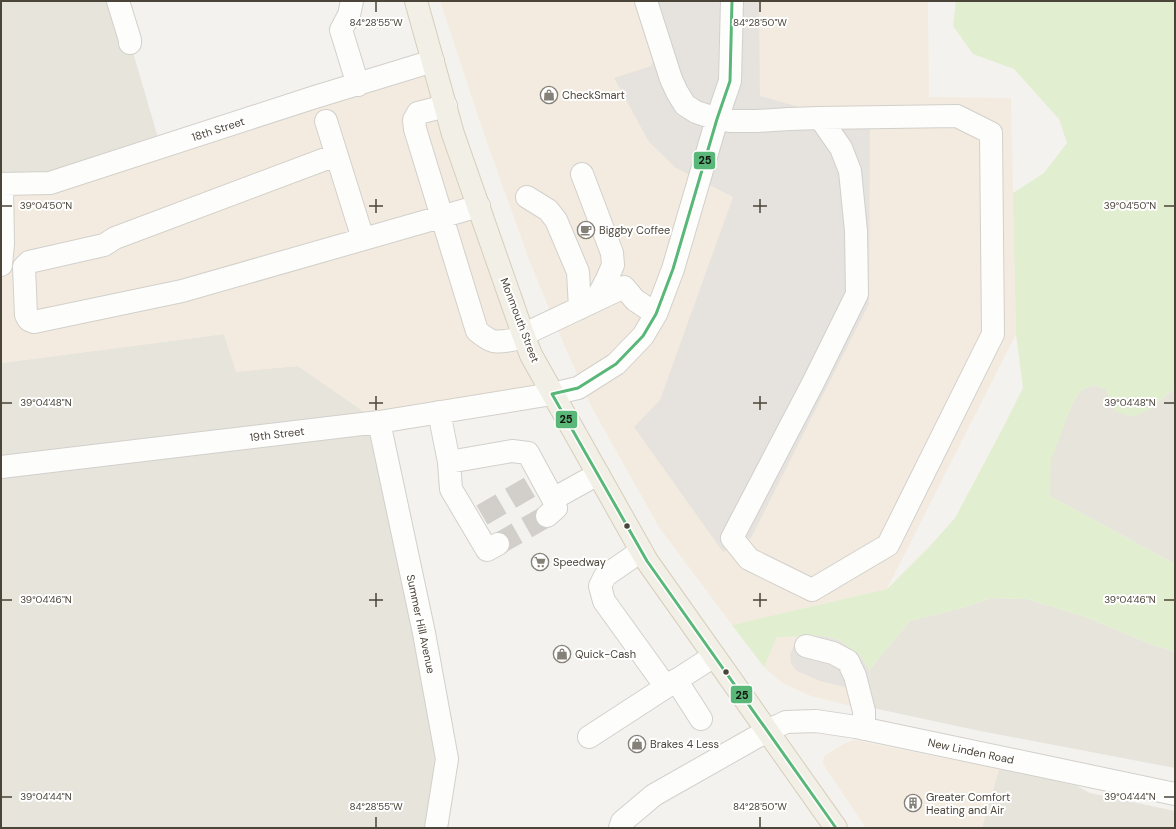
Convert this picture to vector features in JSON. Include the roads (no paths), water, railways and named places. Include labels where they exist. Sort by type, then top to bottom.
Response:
[{"type":"main road","name":"Monmouth Street","points":[[416,1],[453,134],[531,355],[647,561],[836,828]]},
{"type":"street","points":[[118,1],[130,43]]},
{"type":"street","points":[[352,1],[348,15],[341,30],[358,85]]},
{"type":"street","points":[[646,1],[671,79],[685,105],[696,112],[717,119],[757,122],[820,118],[957,116],[991,133],[993,334],[888,545],[812,590],[749,559],[732,538],[813,383],[857,294],[856,231],[850,171],[842,148],[820,118]]},
{"type":"street","name":"19th Street","points":[[1,466],[379,422],[552,394],[578,388],[616,364],[643,336],[656,314],[673,269],[717,119],[730,81],[732,1]]},
{"type":"street","name":"18th Street","points":[[2,184],[50,183],[315,97],[433,61]]},
{"type":"street","points":[[446,106],[418,113],[414,120],[415,129],[477,331],[486,339],[496,342],[512,340],[624,287],[635,300],[656,314]]},
{"type":"street","points":[[326,122],[363,239]]},
{"type":"street","points":[[336,155],[115,238],[104,245],[29,262],[24,267],[26,315],[29,320],[34,322],[182,291],[479,206]]},
{"type":"street","points":[[582,174],[612,253],[613,265],[607,279],[588,304]]},
{"type":"street","points":[[1,265],[3,244],[2,184]]},
{"type":"street","points":[[527,197],[548,210],[556,220],[578,272],[588,304]]},
{"type":"street","points":[[440,412],[449,462],[451,489],[476,518],[487,550],[498,544]]},
{"type":"street","name":"Summer Hill Avenue","points":[[379,422],[424,633],[447,758],[436,828]]},
{"type":"street","points":[[449,462],[512,451],[528,453],[536,483],[550,507],[598,474]]},
{"type":"street","points":[[641,551],[605,576],[600,586],[604,601],[701,719]]},
{"type":"street","points":[[806,646],[833,653],[848,661],[855,676],[864,711],[864,729]]},
{"type":"street","points":[[589,736],[714,656]]},
{"type":"street","name":"New Linden Road","points":[[620,828],[622,822],[654,795],[767,730],[786,722],[816,721],[864,729],[1175,794]]},
{"type":"street","points":[[637,828],[654,795]]},
{"type":"tunnel","points":[[482,515],[530,487]]},
{"type":"tunnel","points":[[498,544],[547,516]]},
{"type":"place","name":"CheckSmart","points":[[549,95]]},
{"type":"place","name":"Biggby Coffee","points":[[586,230]]},
{"type":"place","name":"Speedway","points":[[540,562]]},
{"type":"place","name":"Quick-Cash","points":[[562,654]]},
{"type":"place","name":"Brakes 4 Less","points":[[637,744]]},
{"type":"place","name":"Greater Comfort Heating and Air","points":[[913,803]]}]
